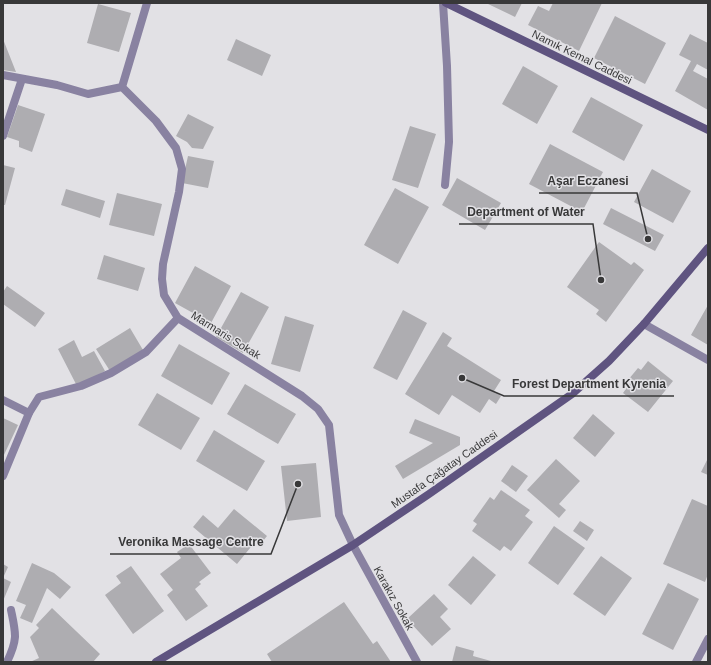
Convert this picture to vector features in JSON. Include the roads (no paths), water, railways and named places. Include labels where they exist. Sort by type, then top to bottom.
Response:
[{"type":"main road","name":"Namık Kemal Caddesi","points":[[446,3],[708,130]]},
{"type":"main road","name":"Mustafa Çağatay Caddesi","points":[[156,662],[352,545],[429,494],[572,394],[609,361],[644,324],[708,248]]},
{"type":"street","points":[[3,75],[57,85],[88,94],[122,87],[147,3]]},
{"type":"street","points":[[443,3],[447,66],[449,142],[445,185]]},
{"type":"street","points":[[3,136],[22,79]]},
{"type":"street","name":"Marmaris Sokak","points":[[122,87],[156,121],[176,148],[182,169],[179,192],[163,264],[162,279],[164,295],[178,318],[302,396],[318,409],[329,424],[339,515],[352,545]]},
{"type":"street","points":[[3,476],[29,413],[39,397],[87,383],[111,373],[146,352],[178,318]]},
{"type":"street","points":[[644,324],[708,360]]},
{"type":"street","points":[[3,400],[29,413]]},
{"type":"street","name":"Karakız Sokak","points":[[352,545],[417,662]]},
{"type":"street","points":[[8,662],[13,650],[16,635],[11,610]]},
{"type":"street","points":[[696,662],[708,639]]},
{"type":"place","name":"Aşar Eczanesi","points":[[648,239]]},
{"type":"place","name":"Department of Water","points":[[601,280]]},
{"type":"place","name":"Forest Department Kyrenia","points":[[462,378]]},
{"type":"place","name":"Veronika Massage Centre","points":[[298,484]]}]
